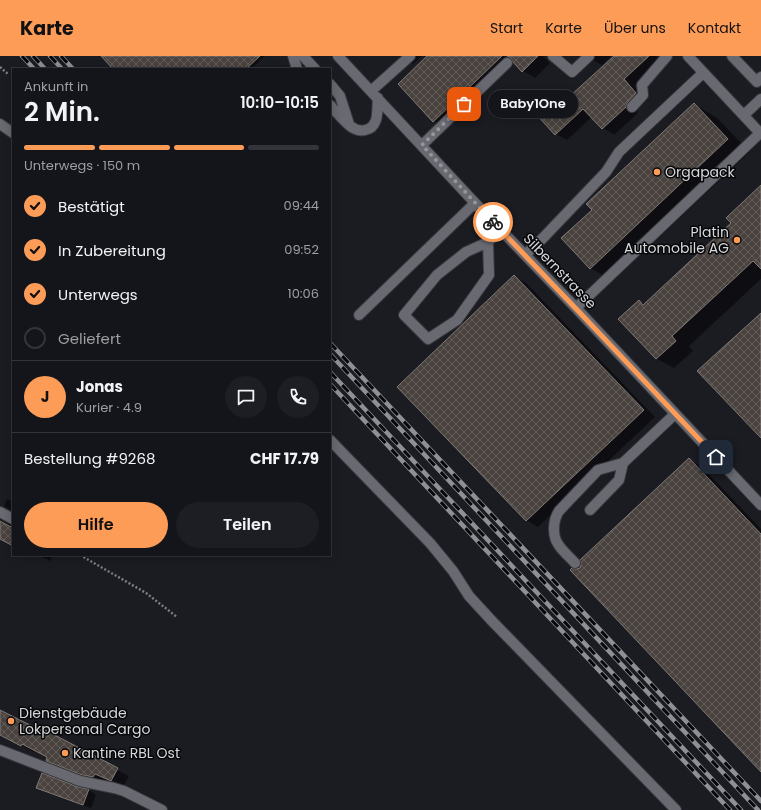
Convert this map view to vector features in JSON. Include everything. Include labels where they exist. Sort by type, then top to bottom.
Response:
[{"type":"street","points":[[293,56],[297,68]]},
{"type":"street","points":[[303,56],[315,68]]},
{"type":"street","name":"Silbernstrasse","points":[[338,56],[422,145],[474,203],[759,500]]},
{"type":"street","points":[[331,106],[350,126],[363,130],[369,129],[376,120],[374,94],[410,56]]},
{"type":"street","points":[[553,56],[572,72],[589,56]]},
{"type":"street","points":[[632,107],[643,95],[642,84],[667,56]]},
{"type":"street","points":[[732,56],[757,82],[761,77]]},
{"type":"street","points":[[576,308],[761,133],[703,73],[692,57]]},
{"type":"street","points":[[422,145],[507,63]]},
{"type":"street","points":[[525,255],[606,172],[619,152],[703,73]]},
{"type":"street","points":[[331,85],[340,96],[350,126]]},
{"type":"street","points":[[744,115],[761,99]]},
{"type":"street","points":[[0,124],[12,132]]},
{"type":"street","points":[[359,315],[474,203]]},
{"type":"street","points":[[488,242],[489,275],[457,320],[428,339],[404,315],[437,275],[466,252],[488,242],[500,230]]},
{"type":"street","points":[[575,563],[558,544],[554,529],[555,518],[559,511],[598,470],[623,463],[675,414]]},
{"type":"street","points":[[331,441],[430,543],[453,571],[469,596],[492,621],[676,810]]},
{"type":"street","points":[[590,510],[619,480],[623,463]]},
{"type":"street","points":[[0,512],[12,518]]},
{"type":"street","points":[[0,750],[80,782],[114,788],[162,810]]},
{"type":"path","points":[[0,67],[8,74]]},
{"type":"path","points":[[82,556],[146,593],[177,617]]},
{"type":"building","points":[[101,56],[260,56],[247,68],[112,68]]},
{"type":"building","points":[[427,56],[502,56],[433,122],[398,84]]},
{"type":"building","points":[[507,56],[538,56],[522,72],[511,58]]},
{"type":"building","points":[[614,56],[649,56],[624,79],[636,93],[627,103],[626,107],[602,129],[583,109],[555,135],[534,112],[550,96],[559,106]]},
{"type":"building","name":"Orgapack","points":[[694,103],[728,139],[590,269],[561,238],[592,210],[586,204]]},
{"type":"building","points":[[761,185],[761,269],[753,261],[672,336],[676,341],[656,359],[618,319],[639,300],[643,305],[731,223],[726,218]]},
{"type":"building","points":[[514,275],[644,410],[526,521],[397,387]]},
{"type":"building","points":[[761,313],[761,438],[697,371]]},
{"type":"building","points":[[689,458],[761,534],[761,772],[570,570],[572,568],[580,568],[580,560]]},
{"type":"building","points":[[0,521],[12,527],[12,545],[0,539]]},
{"type":"building","points":[[0,710],[44,732],[45,730],[118,768],[111,781],[95,774],[93,777],[82,775],[46,761],[47,757],[0,735]]},
{"type":"building","points":[[42,773],[78,787],[89,789],[83,805],[36,788]]},
{"type":"railway","points":[[22,56],[33,68]]},
{"type":"railway","points":[[33,56],[44,68]]},
{"type":"railway","points":[[50,56],[61,68]]},
{"type":"railway","points":[[61,56],[72,68]]},
{"type":"railway","points":[[331,344],[761,801]]},
{"type":"railway","points":[[331,355],[758,810]]},
{"type":"railway","points":[[331,373],[741,810]]},
{"type":"railway","points":[[331,385],[730,810]]},
{"type":"way so far","points":[[464,104],[422,145],[493,222]]},
{"type":"place","name":"Baby1One","points":[[464,104]]},
{"type":"place","name":"Orgapack","points":[[657,172]]},
{"type":"place","name":"Platin Automobile AG","points":[[737,240]]},
{"type":"place","name":"Dienstgebäude Lokpersonal Cargo","points":[[11,721]]},
{"type":"place","name":"Kantine RBL Ost","points":[[65,753]]},
{"type":"route","points":[[493,222],[716,457]]}]
